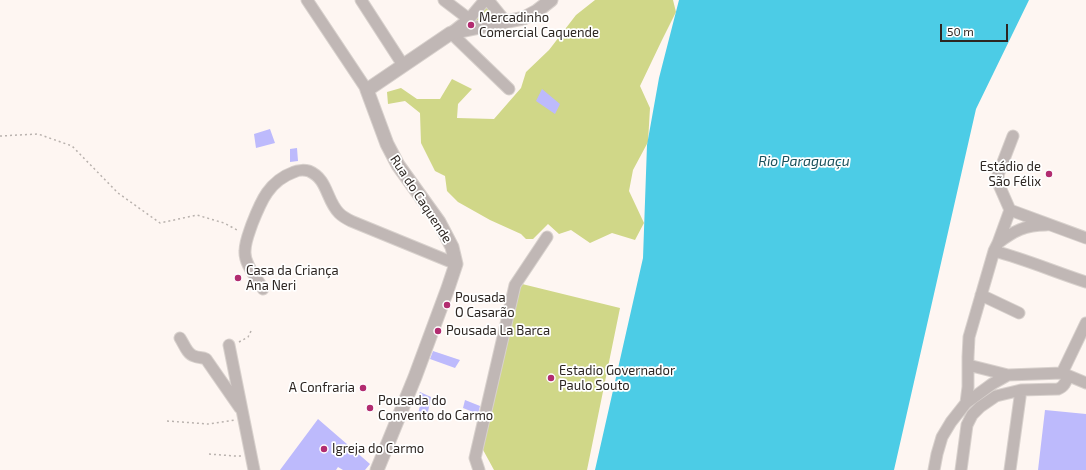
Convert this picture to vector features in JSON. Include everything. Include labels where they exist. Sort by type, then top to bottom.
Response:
[{"type":"street","points":[[307,0],[368,90],[451,33],[469,19],[487,0],[506,22]]},
{"type":"street","points":[[361,0],[403,65]]},
{"type":"street","points":[[444,0],[469,19]]},
{"type":"street","points":[[451,33],[524,18],[537,12],[551,0]]},
{"type":"street","points":[[451,33],[509,89]]},
{"type":"street","name":"Rua do Caquende","points":[[368,90],[387,144],[398,166],[439,222],[452,246],[456,264]]},
{"type":"street","points":[[966,403],[968,387],[969,337],[996,247],[1010,210],[999,185],[998,175],[1013,136]]},
{"type":"street","points":[[263,289],[248,266],[244,251],[248,236],[261,202],[267,192],[274,184],[287,174],[298,170],[308,171],[318,178],[325,186],[332,203],[338,212],[351,221],[456,264],[415,377],[377,470]]},
{"type":"street","points":[[1010,210],[1086,238]]},
{"type":"street","points":[[996,247],[1011,233],[1023,228],[1036,225],[1052,226]]},
{"type":"street","points":[[479,470],[475,458],[515,285],[546,237]]},
{"type":"street","points":[[996,247],[1013,256],[1086,282]]},
{"type":"street","points":[[981,295],[1019,313]]},
{"type":"street","points":[[961,470],[967,425],[972,415],[980,407],[996,396],[1021,390],[1061,388],[1064,385],[1065,375],[1086,323]]},
{"type":"street","points":[[180,338],[188,353],[192,356],[203,357],[206,359],[244,416]]},
{"type":"street","points":[[229,346],[254,470]]},
{"type":"street","points":[[968,365],[1008,375],[1065,375],[1086,383]]},
{"type":"street","points":[[934,470],[942,436],[951,422],[966,403],[992,384],[1008,375]]},
{"type":"street","points":[[1010,470],[1021,390]]},
{"type":"path","points":[[0,136],[38,134],[72,146],[118,193],[160,223],[197,215],[224,223],[248,236]]},
{"type":"path","points":[[229,346],[241,342],[248,337],[251,331]]},
{"type":"path","points":[[167,421],[208,424],[244,416]]},
{"type":"path","points":[[209,454],[252,456]]},
{"type":"green space","points":[[595,0],[673,0],[676,12],[640,86],[650,108],[648,142],[633,170],[629,191],[644,223],[635,240],[612,233],[590,243],[571,230],[559,234],[548,224],[533,239],[526,239],[521,234],[490,220],[458,202],[447,191],[445,176],[435,171],[421,143],[420,113],[405,101],[388,104],[387,92],[401,88],[417,99],[440,99],[452,79],[472,89],[458,104],[457,118],[494,119],[521,88],[526,72],[549,50],[576,15]]},
{"type":"green space","points":[[487,6],[497,16],[471,23]]},
{"type":"green space","name":"Estadio Governador Paulo Souto","points":[[518,283],[620,308],[587,470],[494,470],[482,448]]},
{"type":"water","name":"Rio Paraguaçu","points":[[679,0],[1029,0],[976,109],[894,470],[595,470],[643,258],[647,145],[659,78]]},
{"type":"building","points":[[542,89],[560,104],[555,114],[536,101]]},
{"type":"building","points":[[270,129],[275,143],[256,148],[254,134]]},
{"type":"building","points":[[297,148],[298,161],[290,162],[290,149]]},
{"type":"building","points":[[433,351],[460,360],[455,368],[430,359]]},
{"type":"building","points":[[420,392],[431,397],[427,417],[418,414],[421,401],[417,399]]},
{"type":"building","points":[[465,400],[480,406],[478,414],[463,408]]},
{"type":"building","points":[[1045,410],[1086,414],[1086,470],[1038,470]]},
{"type":"building","name":"Igreja do Carmo","points":[[318,419],[370,464],[365,470],[343,470],[338,467],[336,470],[280,470]]},
{"type":"place","name":"Mercadinho Comercial Caquende","points":[[471,25]]},
{"type":"place","name":"Estádio de São Félix","points":[[1049,174]]},
{"type":"place","name":"Casa da Criança Ana Neri","points":[[238,278]]},
{"type":"place","name":"Pousada O Casarão","points":[[447,305]]},
{"type":"place","name":"Pousada La Barca","points":[[438,331]]},
{"type":"place","name":"Estadio Governador Paulo Souto","points":[[551,378]]},
{"type":"place","name":"A Confraria","points":[[363,388]]},
{"type":"place","name":"Pousada do Convento do Carmo","points":[[370,408]]},
{"type":"place","name":"Igreja do Carmo","points":[[324,449]]}]
